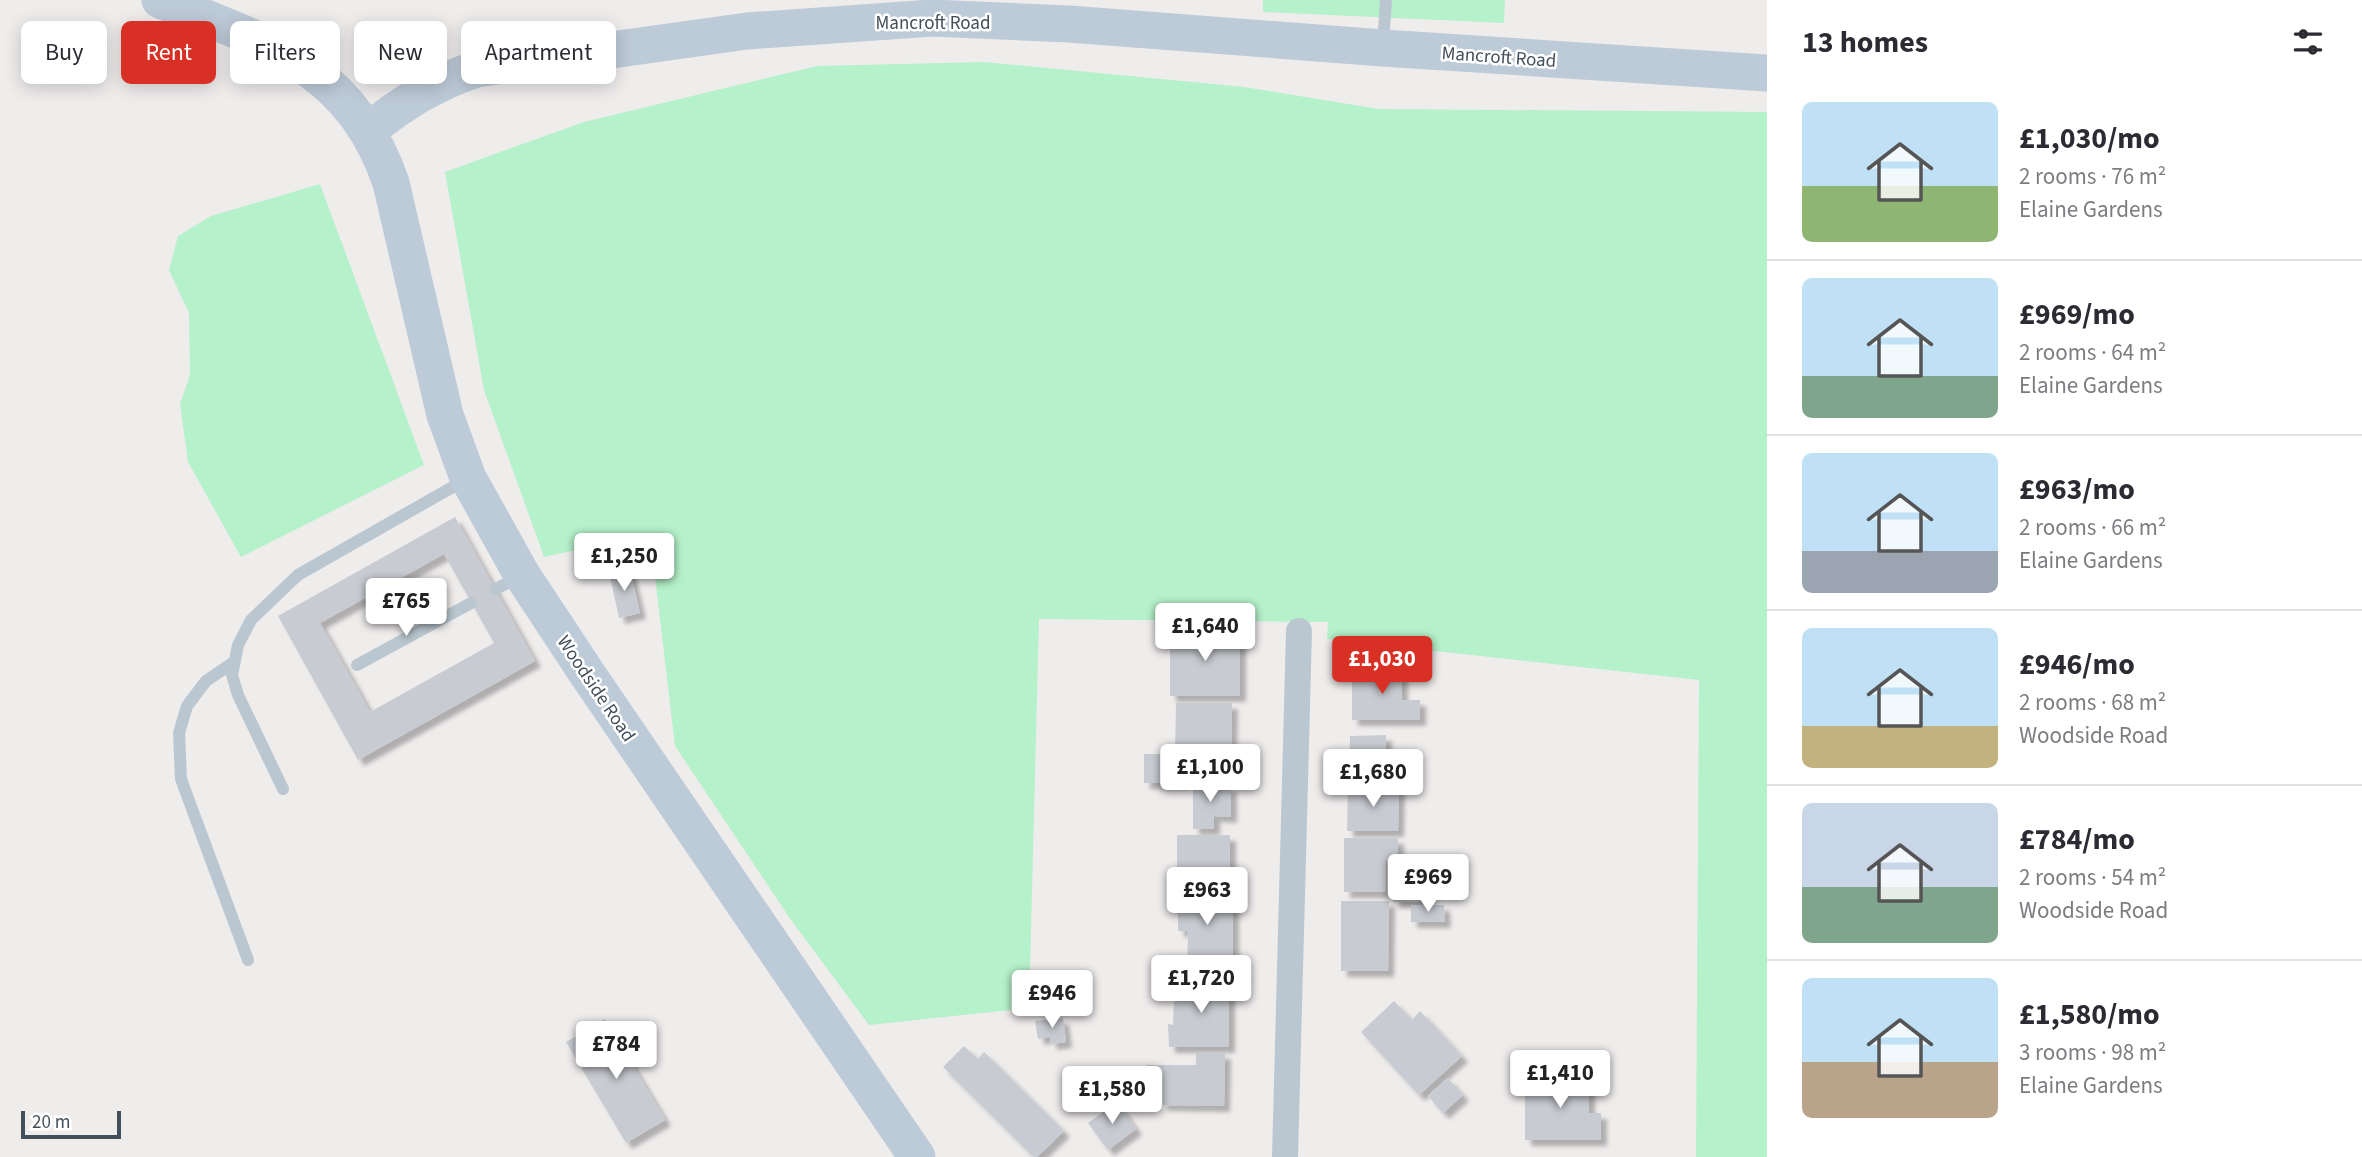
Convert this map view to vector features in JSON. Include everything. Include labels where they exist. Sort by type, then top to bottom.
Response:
[{"type":"street","points":[[160,0],[267,43],[299,62],[343,96],[369,131]]},
{"type":"street","name":"Mancroft Road","points":[[369,131],[422,91],[443,80],[476,69],[747,31],[946,19],[1234,35],[1383,48],[1767,73]]},
{"type":"street","name":"Woodside Road","points":[[369,131],[383,158],[391,183],[445,415],[508,582],[917,1157]]},
{"type":"street","points":[[1285,1157],[1299,631]]},
{"type":"lane","points":[[1383,48],[1386,0]]},
{"type":"lane","points":[[283,789],[238,695],[232,675],[238,645],[251,620],[298,575],[468,478]]},
{"type":"lane","points":[[357,665],[471,603]]},
{"type":"lane","points":[[234,662],[206,681],[187,706],[179,733],[181,779],[248,960]]},
{"type":"green space","points":[[1263,0],[1505,0],[1504,23],[1263,12]]},
{"type":"green space","points":[[984,62],[1244,87],[1379,109],[1767,112],[1767,1157],[1696,1157],[1699,680],[1327,639],[1328,622],[1039,619],[1029,1008],[869,1025],[791,920],[675,746],[650,534],[544,557],[484,390],[445,172],[584,122],[817,66]]},
{"type":"green space","points":[[320,184],[424,465],[241,557],[188,462],[180,404],[190,375],[189,313],[169,270],[178,236],[211,216]]},
{"type":"building","points":[[455,517],[535,661],[358,760],[278,616]],"holes":[[[444,554],[494,643],[370,712],[320,623]]]},
{"type":"building","points":[[629,567],[640,613],[619,618],[609,572]]},
{"type":"building","points":[[1170,630],[1240,630],[1240,696],[1170,696]]},
{"type":"building","points":[[1359,666],[1402,666],[1402,700],[1420,700],[1420,720],[1352,720],[1352,679],[1359,679]]},
{"type":"building","points":[[1176,703],[1232,703],[1231,754],[1181,754],[1181,783],[1144,783],[1144,754],[1175,754]]},
{"type":"building","points":[[1386,735],[1386,750],[1411,750],[1410,780],[1349,780],[1350,736]]},
{"type":"building","points":[[1193,781],[1215,781],[1215,786],[1231,786],[1231,817],[1214,816],[1214,829],[1193,829]]},
{"type":"building","points":[[1348,787],[1399,787],[1398,831],[1347,831]]},
{"type":"building","points":[[1177,835],[1230,835],[1230,874],[1177,874]]},
{"type":"building","points":[[1344,838],[1398,838],[1398,861],[1386,861],[1385,892],[1344,892]]},
{"type":"building","points":[[1178,883],[1233,884],[1233,974],[1187,974],[1188,931],[1178,931]]},
{"type":"building","points":[[1393,888],[1421,888],[1421,902],[1393,902]]},
{"type":"building","points":[[1341,901],[1389,901],[1388,971],[1341,971]]},
{"type":"building","points":[[1411,905],[1444,905],[1445,922],[1411,922]]},
{"type":"building","points":[[1184,980],[1229,980],[1229,1047],[1169,1047],[1168,1024],[1173,1025],[1174,998],[1184,998]]},
{"type":"building","points":[[1394,1001],[1412,1020],[1420,1011],[1462,1056],[1419,1095],[1361,1032]]},
{"type":"building","points":[[1063,1018],[1066,1042],[1051,1044],[1050,1037],[1038,1039],[1035,1021]]},
{"type":"building","points":[[605,1019],[665,1120],[626,1143],[566,1042]]},
{"type":"building","points":[[964,1046],[978,1059],[984,1052],[1064,1131],[1037,1157],[943,1067]]},
{"type":"building","points":[[1196,1053],[1225,1053],[1224,1106],[1161,1105],[1161,1088],[1147,1088],[1147,1065],[1196,1065]]},
{"type":"building","points":[[1525,1077],[1589,1077],[1589,1113],[1601,1113],[1601,1140],[1525,1140]]},
{"type":"building","points":[[1448,1078],[1463,1095],[1443,1113],[1428,1096]]},
{"type":"building","points":[[1117,1102],[1136,1129],[1108,1150],[1088,1123]]}]
